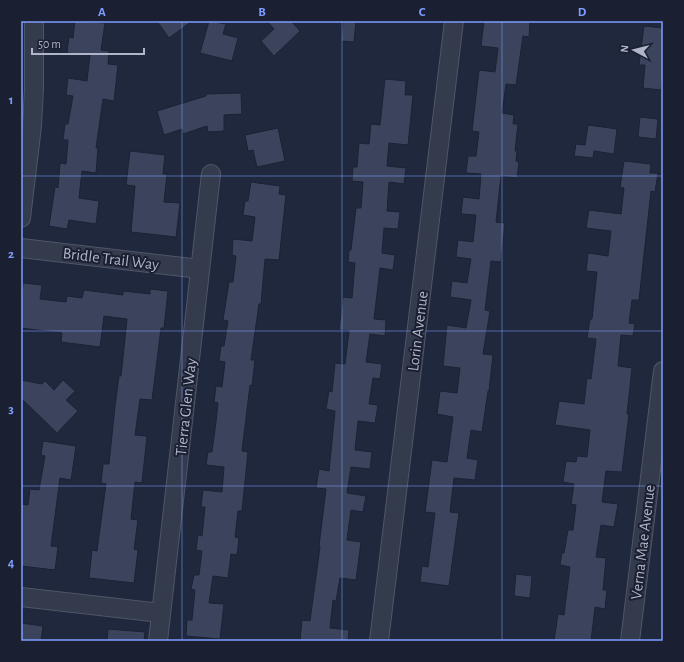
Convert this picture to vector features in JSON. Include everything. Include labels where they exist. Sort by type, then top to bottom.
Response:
[{"type":"street","points":[[21,218],[32,126],[34,89],[34,21]]},
{"type":"street","name":"Lorin Avenue","points":[[379,641],[454,21]]},
{"type":"street","name":"Tierra Glen Way","points":[[158,641],[211,174]]},
{"type":"street","name":"Bridle Trail Way","points":[[21,248],[200,269]]},
{"type":"street","name":"Verna Mae Avenue","points":[[630,641],[663,371]]},
{"type":"street","points":[[21,597],[162,613]]},
{"type":"building","points":[[75,21],[105,23],[101,50],[109,51],[108,64],[118,65],[114,101],[103,99],[96,148],[98,148],[96,173],[82,171],[79,198],[99,201],[96,224],[69,220],[67,229],[49,226],[55,187],[58,188],[60,163],[66,164],[68,140],[63,140],[65,124],[68,124],[73,96],[66,95],[68,78],[87,81],[90,55],[67,53],[69,37],[73,38]]},
{"type":"building","points":[[157,21],[192,21],[169,38]]},
{"type":"building","points":[[209,21],[226,24],[223,34],[238,38],[232,61],[200,53]]},
{"type":"building","points":[[267,21],[291,21],[300,31],[274,56],[261,41],[274,29]]},
{"type":"building","points":[[343,21],[356,21],[354,42],[341,41]]},
{"type":"building","points":[[484,21],[530,21],[529,37],[523,36],[516,85],[506,84],[502,113],[514,115],[513,124],[518,124],[515,151],[517,151],[516,161],[519,162],[517,178],[501,176],[496,222],[505,223],[501,262],[491,261],[485,310],[490,311],[483,354],[493,355],[489,391],[482,432],[471,430],[467,458],[478,460],[475,480],[454,478],[450,512],[459,513],[449,586],[420,582],[422,566],[428,567],[435,513],[425,512],[432,460],[447,462],[453,417],[437,414],[440,391],[457,393],[460,368],[443,366],[447,325],[466,328],[471,300],[450,297],[452,281],[467,283],[471,259],[456,257],[458,240],[473,242],[476,215],[461,214],[463,197],[479,199],[481,174],[466,173],[468,156],[476,156],[479,132],[472,131],[479,70],[495,72],[498,48],[481,46]]},
{"type":"building","points":[[644,26],[663,28],[663,73],[661,90],[643,88],[645,65],[639,65]]},
{"type":"building","points":[[385,79],[406,81],[405,95],[413,95],[408,145],[389,143],[387,166],[406,168],[404,184],[389,182],[387,211],[400,212],[398,229],[384,228],[382,253],[395,255],[393,270],[380,268],[374,319],[386,320],[385,336],[370,334],[366,362],[382,364],[380,379],[373,378],[369,404],[378,405],[375,423],[358,421],[355,450],[372,452],[370,469],[351,467],[347,493],[366,496],[363,512],[351,510],[347,540],[361,542],[356,580],[340,578],[336,601],[333,600],[330,628],[349,630],[348,641],[300,641],[302,620],[310,621],[320,547],[326,489],[316,488],[319,469],[329,471],[335,411],[326,409],[329,391],[332,392],[335,363],[345,364],[349,331],[339,330],[343,297],[352,298],[355,263],[348,262],[349,250],[351,250],[356,208],[361,208],[363,182],[352,181],[353,167],[357,167],[359,143],[369,144],[371,124],[380,125]]},
{"type":"building","points":[[241,93],[242,114],[224,115],[224,131],[208,132],[207,126],[183,134],[182,129],[164,135],[157,111],[206,96],[206,94]]},
{"type":"building","points":[[640,117],[658,119],[656,139],[638,137]]},
{"type":"building","points":[[588,125],[617,129],[614,154],[594,151],[593,158],[574,156],[576,144],[585,145]]},
{"type":"building","points":[[278,128],[285,161],[257,167],[253,150],[248,151],[245,135]]},
{"type":"building","points":[[130,151],[165,155],[163,174],[167,174],[164,202],[180,203],[176,237],[131,232],[135,186],[126,185]]},
{"type":"building","points":[[624,161],[651,164],[650,173],[658,173],[655,192],[651,191],[639,300],[632,300],[629,323],[635,324],[633,336],[621,335],[618,366],[632,368],[627,414],[629,414],[622,472],[606,471],[602,502],[618,504],[614,527],[601,525],[596,557],[606,558],[603,590],[607,590],[605,609],[595,607],[591,641],[554,641],[558,614],[564,615],[570,567],[560,565],[562,553],[564,553],[568,530],[573,530],[576,505],[571,504],[574,484],[563,482],[566,461],[576,462],[577,456],[587,457],[590,430],[555,425],[559,401],[584,404],[587,378],[591,379],[596,339],[587,338],[590,319],[592,319],[597,272],[586,271],[588,253],[608,256],[611,231],[586,228],[589,210],[621,214],[624,188],[620,187]]},
{"type":"building","points":[[251,182],[280,186],[279,194],[286,195],[279,260],[265,259],[261,304],[259,304],[251,360],[255,360],[252,386],[250,385],[242,451],[248,452],[242,511],[238,511],[235,537],[239,538],[237,555],[231,554],[228,578],[213,576],[209,603],[224,604],[220,639],[186,636],[187,620],[192,620],[195,590],[191,589],[194,575],[199,575],[202,551],[196,550],[198,535],[202,536],[205,507],[201,507],[203,490],[222,492],[224,467],[206,465],[208,452],[212,452],[216,422],[218,403],[214,402],[216,386],[222,387],[225,362],[219,361],[221,346],[224,346],[228,321],[223,320],[229,282],[233,282],[236,256],[232,255],[233,239],[252,241],[255,217],[243,215],[245,201],[248,201]]},
{"type":"building","points":[[23,283],[42,285],[40,299],[66,302],[67,296],[82,298],[84,290],[123,295],[123,291],[150,294],[150,289],[168,291],[164,328],[161,328],[152,400],[140,399],[135,435],[147,436],[142,483],[135,482],[131,519],[138,520],[134,549],[138,550],[134,583],[89,578],[92,550],[97,551],[106,484],[101,483],[103,464],[109,464],[127,319],[104,316],[100,347],[61,342],[62,333],[21,328]]},
{"type":"building","points":[[21,380],[42,384],[45,381],[54,390],[63,380],[75,391],[66,400],[78,411],[57,433],[21,398]]},
{"type":"building","points":[[43,441],[76,446],[71,480],[60,478],[51,546],[58,547],[55,570],[21,566],[21,504],[28,505],[30,489],[39,490],[45,456],[41,455]]},
{"type":"building","points":[[516,574],[532,576],[530,598],[514,596]]},
{"type":"building","points":[[21,623],[43,626],[41,641],[21,641]]},
{"type":"building","points":[[108,629],[145,632],[144,641],[107,641]]}]
